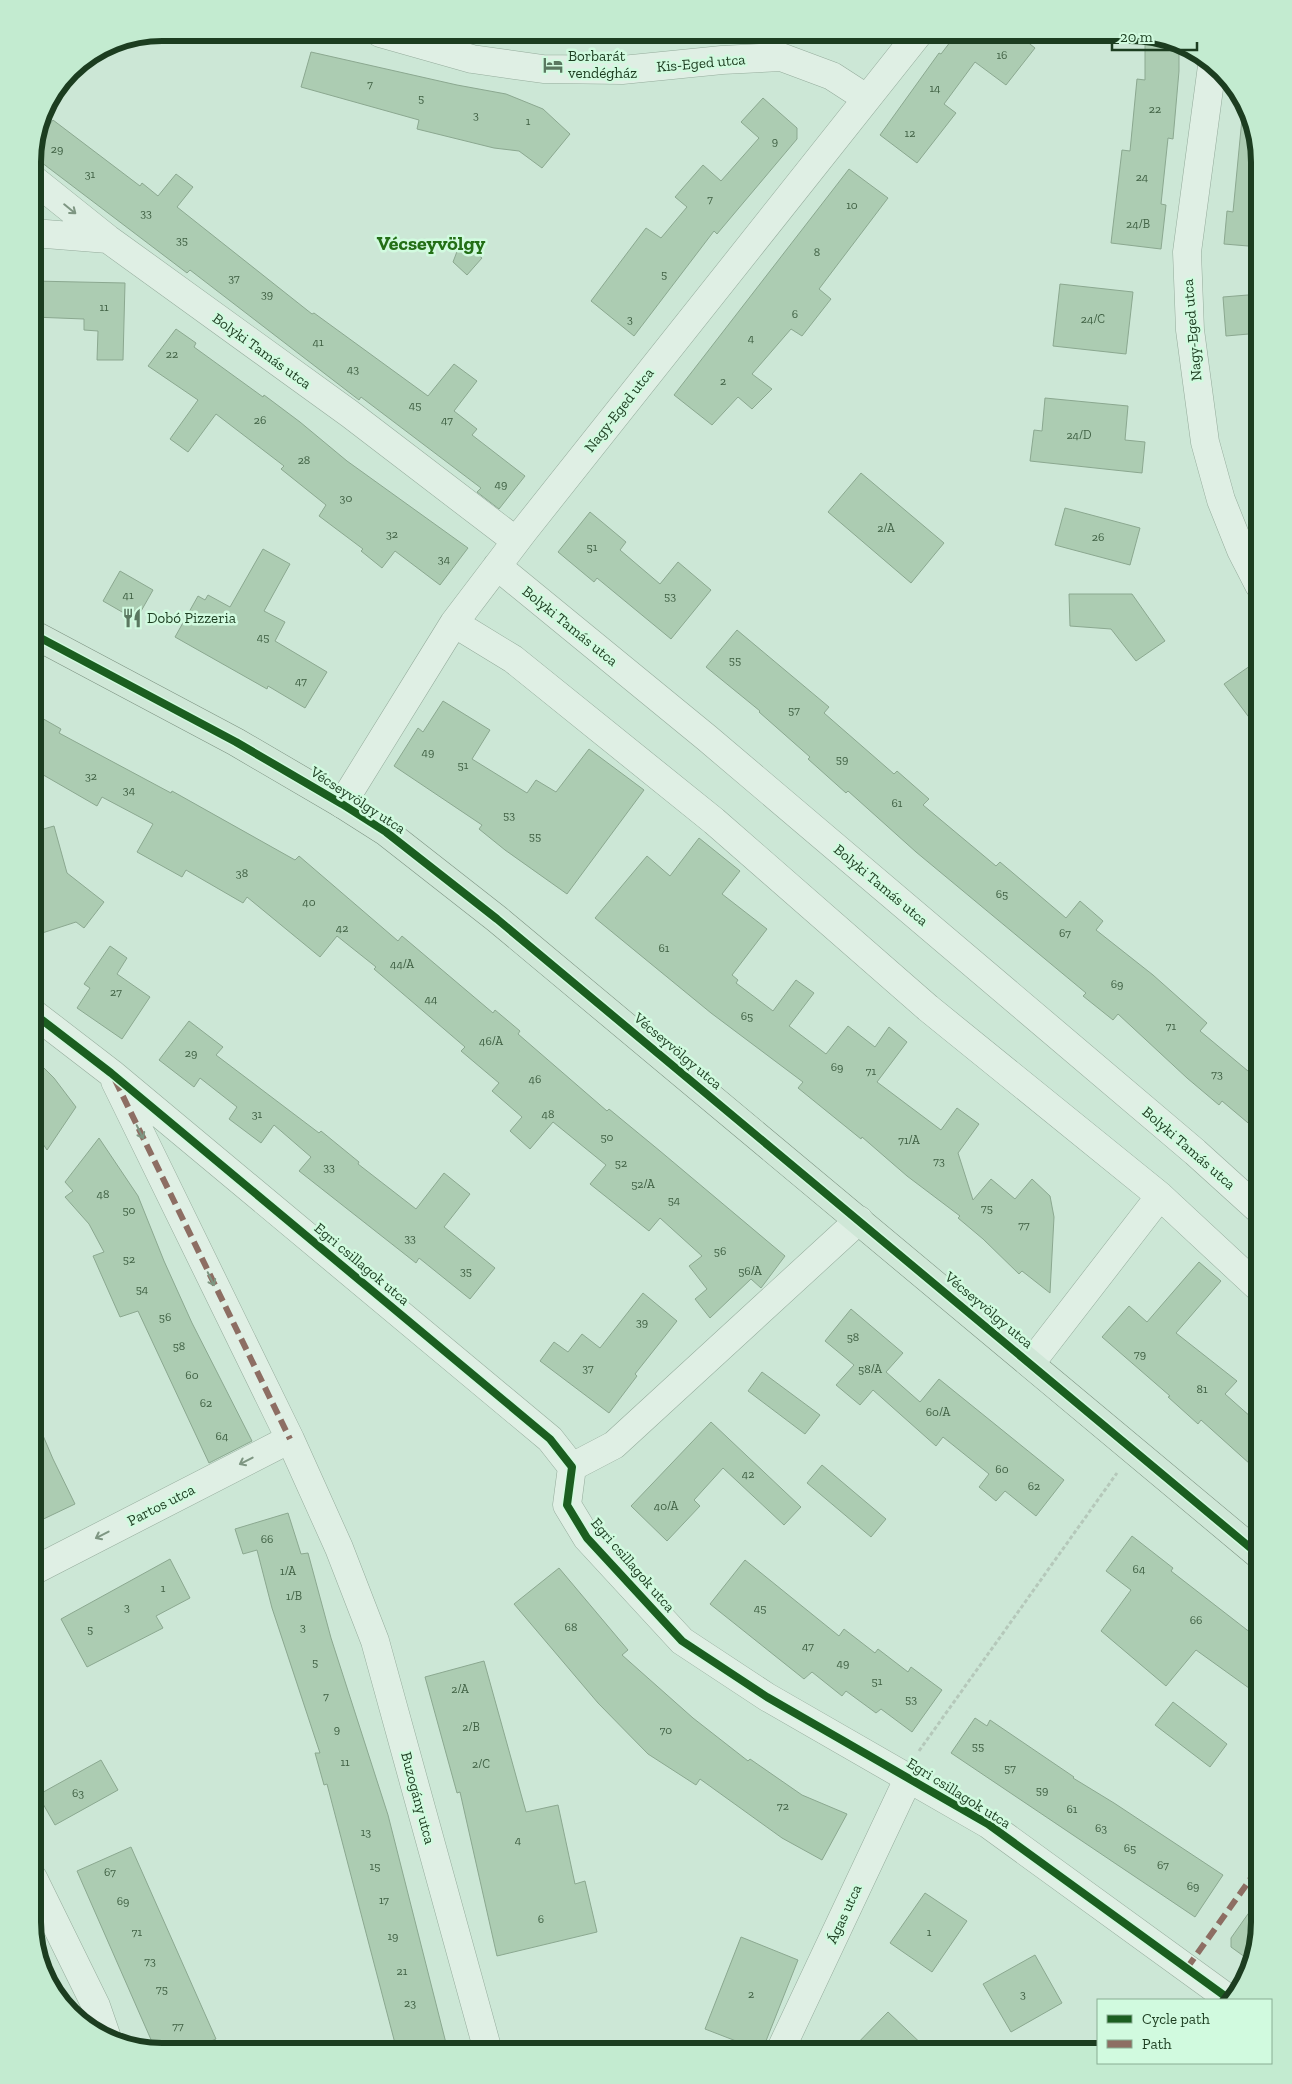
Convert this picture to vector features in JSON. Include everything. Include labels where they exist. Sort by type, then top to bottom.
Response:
[{"type":"main road","name":"Vécseyvölgy utca","points":[[42,639],[236,742],[386,832],[497,919],[1031,1362],[1133,1450],[1251,1548]]},
{"type":"street","name":"Kis-Eged utca","points":[[412,42],[472,59],[543,69],[622,70],[722,60],[781,57],[832,76],[866,98]]},
{"type":"street","name":"Nagy-Eged utca","points":[[342,804],[454,623],[516,541],[912,42]]},
{"type":"street","name":"Nagy-Eged utca","points":[[1211,72],[1186,252],[1190,330],[1205,442],[1221,500],[1241,550],[1251,568]]},
{"type":"street","name":"Bolyki Tamás utca","points":[[42,186],[108,238],[350,414],[516,541]]},
{"type":"street","points":[[42,234],[108,238]]},
{"type":"street","name":"Bolyki Tamás utca","points":[[497,566],[715,744],[1195,1152],[1251,1202]]},
{"type":"street","points":[[454,623],[513,659],[714,821],[928,1008],[1160,1196],[1251,1280]]},
{"type":"street","name":"Egri csillagok utca","points":[[42,1020],[111,1073],[550,1439],[572,1467],[567,1505],[587,1538],[682,1641],[767,1697],[988,1824],[1225,1996]]},
{"type":"street","name":"Egri csillagok utca","points":[[111,1073],[290,1439],[339,1548]]},
{"type":"street","points":[[1031,1362],[1160,1196]]},
{"type":"street","points":[[572,1467],[614,1445],[859,1220]]},
{"type":"street","name":"Partos utca","points":[[41,1567],[290,1439]]},
{"type":"street","name":"Buzogány utca","points":[[339,1548],[375,1641],[486,2042]]},
{"type":"street","name":"Ágas utca","points":[[784,2043],[909,1777]]},
{"type":"street","points":[[41,1896],[96,2006],[103,2027]]},
{"type":"path","points":[[909,1777],[917,1754],[1133,1450]]},
{"type":"building","points":[[950,42],[1027,42],[1035,48],[1006,85],[975,62],[944,104],[956,113],[917,163],[880,135],[939,53],[941,54]]},
{"type":"building","points":[[1145,43],[1179,52],[1173,139],[1168,138],[1161,204],[1166,205],[1161,249],[1111,243],[1122,150],[1130,151],[1137,79],[1145,80]]},
{"type":"building","points":[[311,52],[457,85],[506,94],[543,109],[570,134],[542,168],[519,151],[494,148],[417,129],[419,120],[301,87]]},
{"type":"building","points":[[763,98],[797,128],[797,139],[717,234],[714,231],[634,336],[591,301],[646,228],[661,238],[687,207],[675,197],[703,165],[721,181],[759,138],[741,122]]},
{"type":"building","points":[[1242,118],[1250,146],[1251,246],[1224,244],[1227,211],[1233,212]]},
{"type":"building","points":[[53,120],[140,186],[142,183],[158,196],[176,174],[193,187],[177,207],[312,314],[314,313],[428,396],[454,364],[477,381],[454,411],[477,429],[472,435],[525,476],[499,509],[477,492],[481,488],[361,397],[359,400],[190,270],[187,273],[42,163],[45,130]]},
{"type":"building","points":[[849,169],[888,198],[819,289],[831,299],[802,336],[791,329],[752,374],[772,389],[752,409],[738,397],[712,425],[674,395]]},
{"type":"building","points":[[461,241],[482,258],[467,275],[453,262]]},
{"type":"building","points":[[42,281],[125,283],[123,360],[97,360],[98,331],[84,330],[84,319],[42,317]]},
{"type":"building","points":[[1060,284],[1133,292],[1126,354],[1053,346]]},
{"type":"building","points":[[1251,295],[1251,334],[1226,336],[1223,297]]},
{"type":"building","points":[[176,329],[196,343],[194,347],[263,397],[264,395],[347,461],[468,548],[440,585],[395,551],[382,568],[361,551],[363,549],[319,516],[326,505],[281,469],[284,466],[216,414],[188,452],[170,439],[198,400],[148,366]]},
{"type":"building","points":[[1045,398],[1128,406],[1125,440],[1145,442],[1142,473],[1030,461],[1034,430],[1042,431]]},
{"type":"building","points":[[861,473],[944,543],[911,583],[828,512]]},
{"type":"building","points":[[1065,508],[1140,528],[1130,565],[1055,545]]},
{"type":"building","points":[[590,512],[626,542],[620,550],[660,584],[678,562],[711,590],[671,639],[597,578],[594,582],[558,552]]},
{"type":"building","points":[[263,549],[290,564],[264,611],[285,622],[275,641],[327,672],[305,708],[268,686],[267,689],[175,637],[198,596],[205,600],[208,595],[230,607]]},
{"type":"building","points":[[120,571],[153,590],[136,620],[103,601]]},
{"type":"building","points":[[1069,594],[1132,594],[1165,641],[1136,661],[1111,629],[1070,626]]},
{"type":"building","points":[[737,630],[829,707],[824,713],[894,774],[897,771],[929,799],[923,805],[996,866],[1000,862],[1066,918],[1080,901],[1103,921],[1096,930],[1153,975],[1207,1023],[1200,1031],[1251,1074],[1251,1125],[1222,1101],[1219,1105],[1118,1014],[1113,1020],[1083,996],[1086,993],[916,852],[848,791],[846,793],[808,759],[810,757],[760,711],[706,667]]},
{"type":"building","points":[[1251,665],[1251,720],[1224,684]]},
{"type":"building","points":[[443,701],[490,730],[472,759],[527,793],[536,780],[556,792],[589,749],[644,790],[567,894],[479,829],[482,825],[394,766],[418,728],[423,732]]},
{"type":"building","points":[[42,718],[61,729],[59,733],[171,793],[172,791],[295,860],[299,856],[398,941],[402,936],[493,1013],[495,1010],[520,1031],[518,1034],[607,1111],[609,1109],[785,1256],[761,1288],[751,1279],[710,1318],[695,1299],[707,1289],[689,1266],[702,1256],[660,1218],[649,1231],[590,1184],[606,1165],[553,1122],[530,1149],[510,1131],[522,1117],[492,1091],[499,1083],[461,1051],[465,1047],[374,969],[376,967],[337,936],[320,957],[247,897],[243,903],[186,870],[182,877],[137,852],[153,824],[102,797],[97,806],[42,774]]},
{"type":"building","points":[[54,826],[67,873],[104,902],[84,928],[76,922],[42,933],[42,830]]},
{"type":"building","points":[[699,838],[740,871],[722,894],[767,929],[732,975],[738,980],[736,983],[773,1011],[796,980],[814,993],[789,1026],[826,1054],[848,1026],[875,1047],[889,1027],[907,1042],[877,1082],[941,1130],[957,1108],[979,1124],[958,1153],[973,1200],[991,1179],[1015,1199],[1032,1179],[1050,1196],[1054,1217],[1050,1293],[1022,1271],[1019,1274],[958,1218],[960,1216],[798,1088],[803,1082],[711,1013],[595,918],[647,856],[670,876]]},
{"type":"building","points":[[110,946],[127,958],[117,974],[150,997],[122,1039],[77,1008],[90,988],[84,984]]},
{"type":"building","points":[[189,1021],[223,1047],[216,1055],[319,1133],[321,1131],[359,1162],[358,1164],[416,1209],[444,1173],[470,1194],[444,1227],[495,1268],[470,1299],[419,1258],[416,1263],[299,1171],[311,1157],[274,1125],[261,1143],[229,1119],[237,1107],[200,1078],[194,1087],[159,1060]]},
{"type":"building","points":[[41,1065],[54,1078],[76,1107],[47,1150],[41,1142]]},
{"type":"building","points":[[99,1138],[138,1196],[164,1261],[192,1323],[252,1441],[209,1463],[138,1311],[120,1317],[93,1256],[104,1252],[89,1224],[65,1197],[73,1191],[65,1182]]},
{"type":"building","points":[[1199,1262],[1221,1281],[1176,1333],[1237,1381],[1225,1394],[1251,1417],[1251,1465],[1201,1420],[1198,1424],[1168,1397],[1170,1396],[1102,1337],[1129,1306],[1147,1322]]},
{"type":"building","points":[[643,1293],[677,1321],[635,1374],[637,1376],[609,1413],[540,1361],[554,1342],[568,1352],[582,1334],[600,1348]]},
{"type":"building","points":[[851,1309],[903,1353],[886,1372],[920,1402],[939,1379],[1064,1480],[1036,1516],[1005,1491],[996,1501],[979,1487],[989,1474],[943,1437],[936,1446],[873,1390],[860,1405],[836,1385],[854,1365],[825,1341]]},
{"type":"building","points":[[762,1372],[820,1415],[805,1434],[748,1391]]},
{"type":"building","points":[[711,1422],[801,1507],[784,1525],[723,1468],[694,1500],[700,1506],[667,1541],[631,1506]]},
{"type":"building","points":[[41,1431],[53,1459],[75,1504],[41,1520]]},
{"type":"building","points":[[822,1465],[886,1519],[871,1537],[807,1483]]},
{"type":"building","points":[[288,1513],[301,1554],[308,1553],[331,1638],[388,1815],[446,2042],[395,2042],[327,1784],[324,1785],[315,1753],[320,1753],[272,1608],[257,1550],[243,1554],[235,1529]]},
{"type":"building","points":[[1132,1536],[1173,1568],[1171,1571],[1251,1633],[1251,1690],[1196,1650],[1166,1686],[1101,1631],[1131,1590],[1106,1571]]},
{"type":"building","points":[[170,1559],[190,1598],[156,1616],[163,1628],[87,1667],[61,1619]]},
{"type":"building","points":[[745,1560],[839,1636],[844,1629],[875,1653],[878,1649],[908,1672],[911,1667],[942,1690],[912,1732],[881,1709],[876,1713],[846,1691],[842,1696],[812,1672],[804,1679],[710,1604]]},
{"type":"building","points":[[559,1568],[628,1650],[622,1655],[693,1718],[748,1761],[750,1759],[802,1795],[847,1814],[822,1860],[782,1838],[700,1779],[696,1785],[648,1754],[598,1703],[514,1604]]},
{"type":"building","points":[[484,1661],[526,1812],[558,1805],[575,1884],[585,1881],[597,1932],[497,1956],[460,1792],[457,1793],[425,1677]]},
{"type":"building","points":[[1173,1702],[1227,1744],[1210,1767],[1155,1725]]},
{"type":"building","points":[[975,1718],[987,1726],[990,1720],[1073,1778],[1223,1875],[1195,1917],[951,1753]]},
{"type":"building","points":[[101,1760],[118,1790],[55,1825],[41,1800],[41,1793]]},
{"type":"building","points":[[131,1847],[216,2039],[208,2042],[152,2042],[77,1871]]},
{"type":"building","points":[[925,1893],[967,1921],[932,1972],[890,1943]]},
{"type":"building","points":[[1251,1910],[1250,1938],[1246,1957],[1231,1947],[1231,1938]]},
{"type":"building","points":[[741,1937],[798,1960],[765,2043],[740,2043],[705,2029]]},
{"type":"building","points":[[1035,1955],[1062,2003],[1011,2032],[983,1984]]},
{"type":"building","points":[[888,2012],[920,2043],[858,2043]]},
{"type":"marked path","points":[[115,1080],[290,1439]]},
{"type":"marked path","points":[[1187,1968],[1251,1878]]},
{"type":"cycle path","points":[[42,639],[236,742],[386,832],[497,919],[1251,1548]]},
{"type":"cycle path","points":[[42,1020],[111,1073],[550,1439],[572,1467],[567,1505],[587,1538],[682,1641],[767,1697],[988,1824],[1225,1996]]},
{"type":"place","name":"Borbarát vendégház","points":[[553,65]]},
{"type":"place","name":"Dobó Pizzeria","points":[[132,618]]},
{"type":"district","name":"Vécseyvölgy","points":[[431,243]]}]
